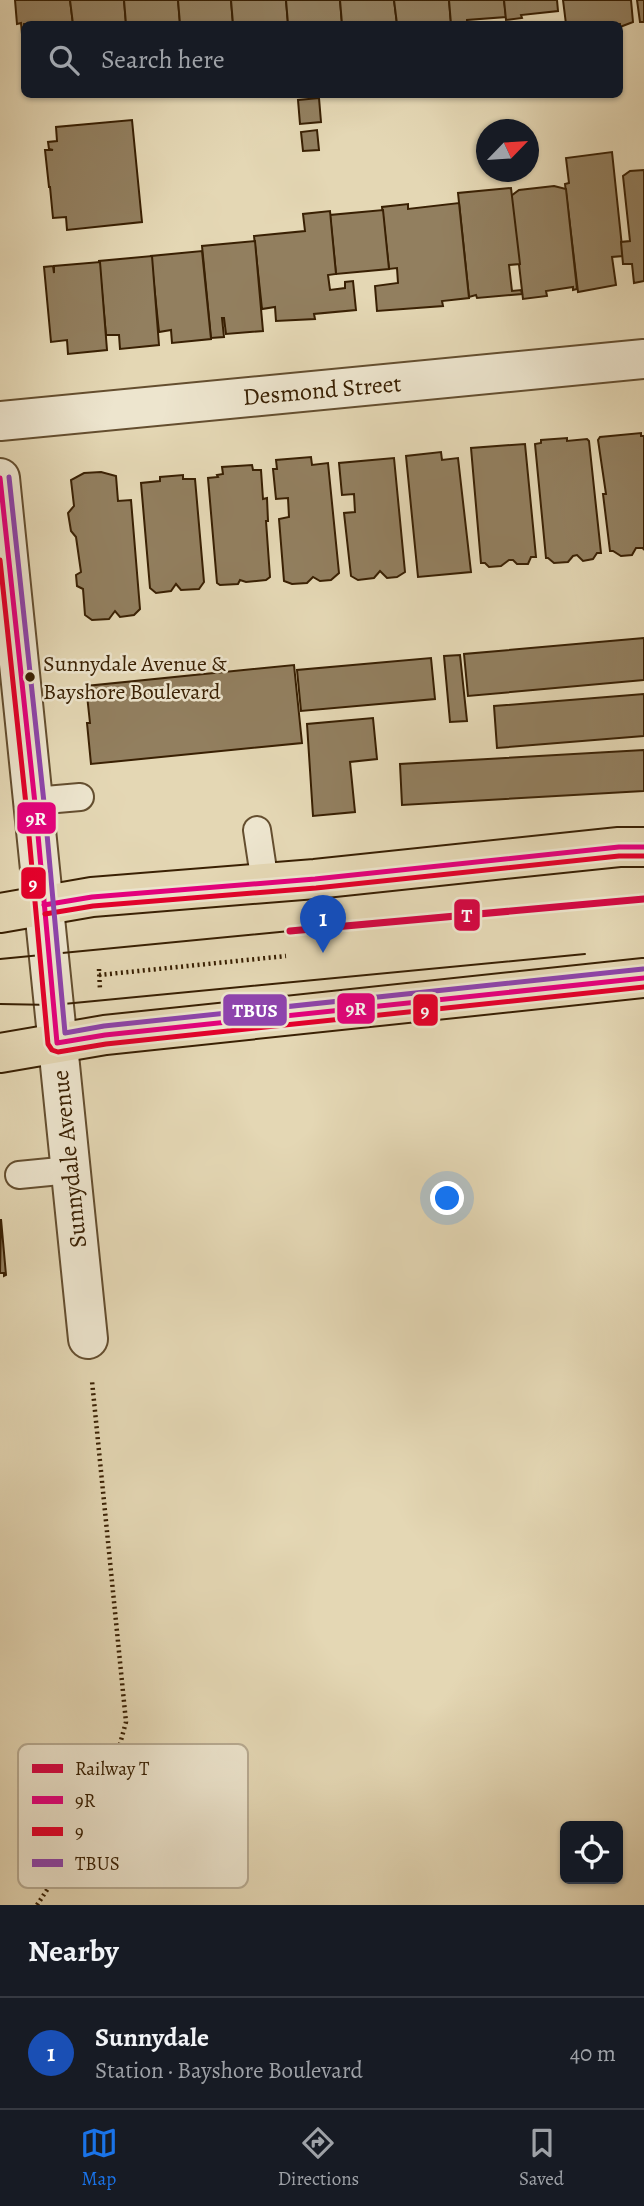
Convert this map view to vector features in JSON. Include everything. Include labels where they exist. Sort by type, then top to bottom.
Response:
[{"type":"main road","points":[[0,913],[92,897],[265,883],[619,847],[644,847]]},
{"type":"main road","points":[[0,1053],[105,1035],[644,978]]},
{"type":"street","name":"Desmond Street","points":[[0,421],[644,359]]},
{"type":"street","name":"Sunnydale Avenue","points":[[0,478],[88,1339]]},
{"type":"lane","points":[[34,801],[80,797]]},
{"type":"lane","points":[[257,830],[265,883]]},
{"type":"lane","points":[[19,1175],[70,1170]]},
{"type":"path","points":[[100,990],[99,972],[286,956]]},
{"type":"path","points":[[88,1339],[126,1722],[120,1744]]},
{"type":"path","points":[[37,1905],[48,1888]]},
{"type":"building","points":[[15,0],[70,0],[73,21],[21,21],[17,24]]},
{"type":"building","points":[[70,0],[124,0],[126,21],[73,21]]},
{"type":"building","points":[[124,0],[178,0],[180,21],[126,21]]},
{"type":"building","points":[[178,0],[231,0],[233,21],[180,21]]},
{"type":"building","points":[[231,0],[286,0],[288,21],[233,21]]},
{"type":"building","points":[[286,0],[340,0],[342,21],[288,21]]},
{"type":"building","points":[[340,0],[394,0],[397,21],[342,21]]},
{"type":"building","points":[[394,0],[449,0],[451,21],[397,21]]},
{"type":"building","points":[[449,0],[504,0],[506,17],[451,21]]},
{"type":"building","points":[[504,0],[557,0],[558,11],[521,15],[522,18],[506,20]]},
{"type":"building","points":[[563,0],[631,0],[633,22],[623,26],[623,21],[566,21]]},
{"type":"building","points":[[637,0],[644,0],[644,22],[640,22]]},
{"type":"building","points":[[319,98],[321,122],[300,124],[298,100]]},
{"type":"building","points":[[132,120],[142,222],[67,230],[66,217],[53,218],[45,150],[53,150],[49,149],[48,142],[57,141],[56,127]]},
{"type":"building","points":[[317,130],[319,150],[303,151],[301,132]]},
{"type":"building","points":[[612,152],[623,256],[612,257],[616,285],[578,292],[565,184],[569,183],[566,158]]},
{"type":"building","points":[[644,170],[644,281],[634,283],[632,264],[623,264],[621,242],[630,241],[623,176],[630,171]]},
{"type":"building","points":[[554,186],[566,189],[577,289],[573,290],[573,287],[546,291],[547,296],[523,299],[511,196],[519,190]]},
{"type":"building","points":[[511,188],[520,264],[509,265],[512,291],[521,290],[522,294],[469,297],[458,193]]},
{"type":"building","points":[[459,203],[469,298],[442,301],[443,306],[377,311],[375,286],[398,283],[397,268],[389,269],[382,207],[408,204],[408,209]]},
{"type":"building","points":[[383,210],[389,269],[336,274],[330,215]]},
{"type":"building","points":[[330,211],[336,274],[328,275],[330,290],[345,288],[345,282],[353,281],[356,310],[314,314],[315,319],[276,321],[275,307],[262,309],[254,236],[305,231],[303,214]]},
{"type":"building","points":[[255,241],[263,331],[226,334],[222,318],[224,337],[211,338],[202,246]]},
{"type":"building","points":[[202,251],[211,339],[172,343],[171,330],[159,332],[151,256]]},
{"type":"building","points":[[152,256],[159,345],[120,349],[119,335],[106,335],[99,261]]},
{"type":"building","points":[[100,262],[107,350],[68,354],[67,340],[51,342],[44,267],[53,266],[54,273],[54,266]]},
{"type":"building","points":[[641,433],[641,436],[644,436],[644,550],[636,548],[632,555],[621,556],[610,551],[603,494],[606,494],[598,440],[600,437]]},
{"type":"building","points":[[567,438],[567,441],[589,441],[601,553],[597,553],[593,559],[583,561],[577,555],[568,562],[554,563],[546,558],[535,444],[541,443],[541,440]]},
{"type":"building","points":[[525,444],[536,557],[531,557],[528,564],[517,564],[509,560],[501,566],[489,567],[481,563],[471,448]]},
{"type":"building","points":[[441,452],[442,460],[458,458],[471,572],[418,577],[406,456]]},
{"type":"building","points":[[311,457],[312,465],[328,463],[339,573],[331,580],[320,581],[313,577],[307,583],[292,584],[284,581],[279,519],[289,517],[288,498],[276,499],[273,469],[277,469],[276,460]]},
{"type":"building","points":[[394,458],[405,572],[397,577],[387,578],[380,571],[374,578],[358,580],[351,576],[344,513],[355,512],[354,494],[342,495],[339,463]]},
{"type":"building","points":[[252,465],[253,470],[261,470],[263,499],[267,498],[270,577],[266,580],[240,580],[238,584],[220,585],[217,583],[208,478],[223,474],[222,467]]},
{"type":"building","points":[[101,472],[116,476],[118,501],[131,500],[140,609],[134,615],[120,617],[115,611],[109,619],[92,620],[85,615],[83,589],[77,586],[76,575],[81,572],[76,537],[71,531],[68,513],[74,506],[71,480],[84,473]]},
{"type":"building","points":[[183,475],[183,479],[195,479],[204,582],[199,589],[181,590],[176,584],[171,591],[156,593],[150,588],[141,483],[160,481],[160,477]]},
{"type":"building","points":[[644,638],[644,680],[468,696],[464,654]]},
{"type":"building","points":[[460,655],[467,721],[450,722],[444,656]]},
{"type":"building","points":[[431,658],[435,699],[301,711],[297,670]]},
{"type":"building","points":[[294,665],[302,743],[91,764],[86,686]]},
{"type":"building","points":[[644,694],[644,736],[497,748],[494,706]]},
{"type":"building","points":[[373,718],[377,759],[350,762],[355,812],[313,816],[307,724]]},
{"type":"building","points":[[644,750],[644,791],[402,805],[400,764]]},
{"type":"building","points":[[1,1219],[6,1275],[4,1276],[4,1273],[0,1273]]},
{"type":"tram line","points":[[0,959],[290,931]]},
{"type":"tram line","points":[[0,1004],[53,1005],[585,954]]},
{"type":"rail line","name":"T","points":[[290,931],[644,899]]},
{"type":"transit line","name":"TBUS","points":[[9,477],[45,812],[65,1033],[104,1026],[643,969]]},
{"type":"transit line","name":"9R","points":[[0,478],[36,813],[57,1043],[105,1035],[644,978]]},
{"type":"transit line","name":"9","points":[[0,560],[48,1044],[52,1050],[58,1052],[106,1044],[644,987]]},
{"type":"transit line","name":"9R","points":[[44,905],[92,897],[315,879],[619,847],[644,847]]},
{"type":"transit line","name":"9","points":[[45,914],[93,906],[316,888],[619,856],[644,856]]},
{"type":"place","name":"Sunnydale Avenue & Bayshore Boulevard","points":[[30,677]]},
{"type":"place","name":"Sunnydale","points":[[323,953]]}]
